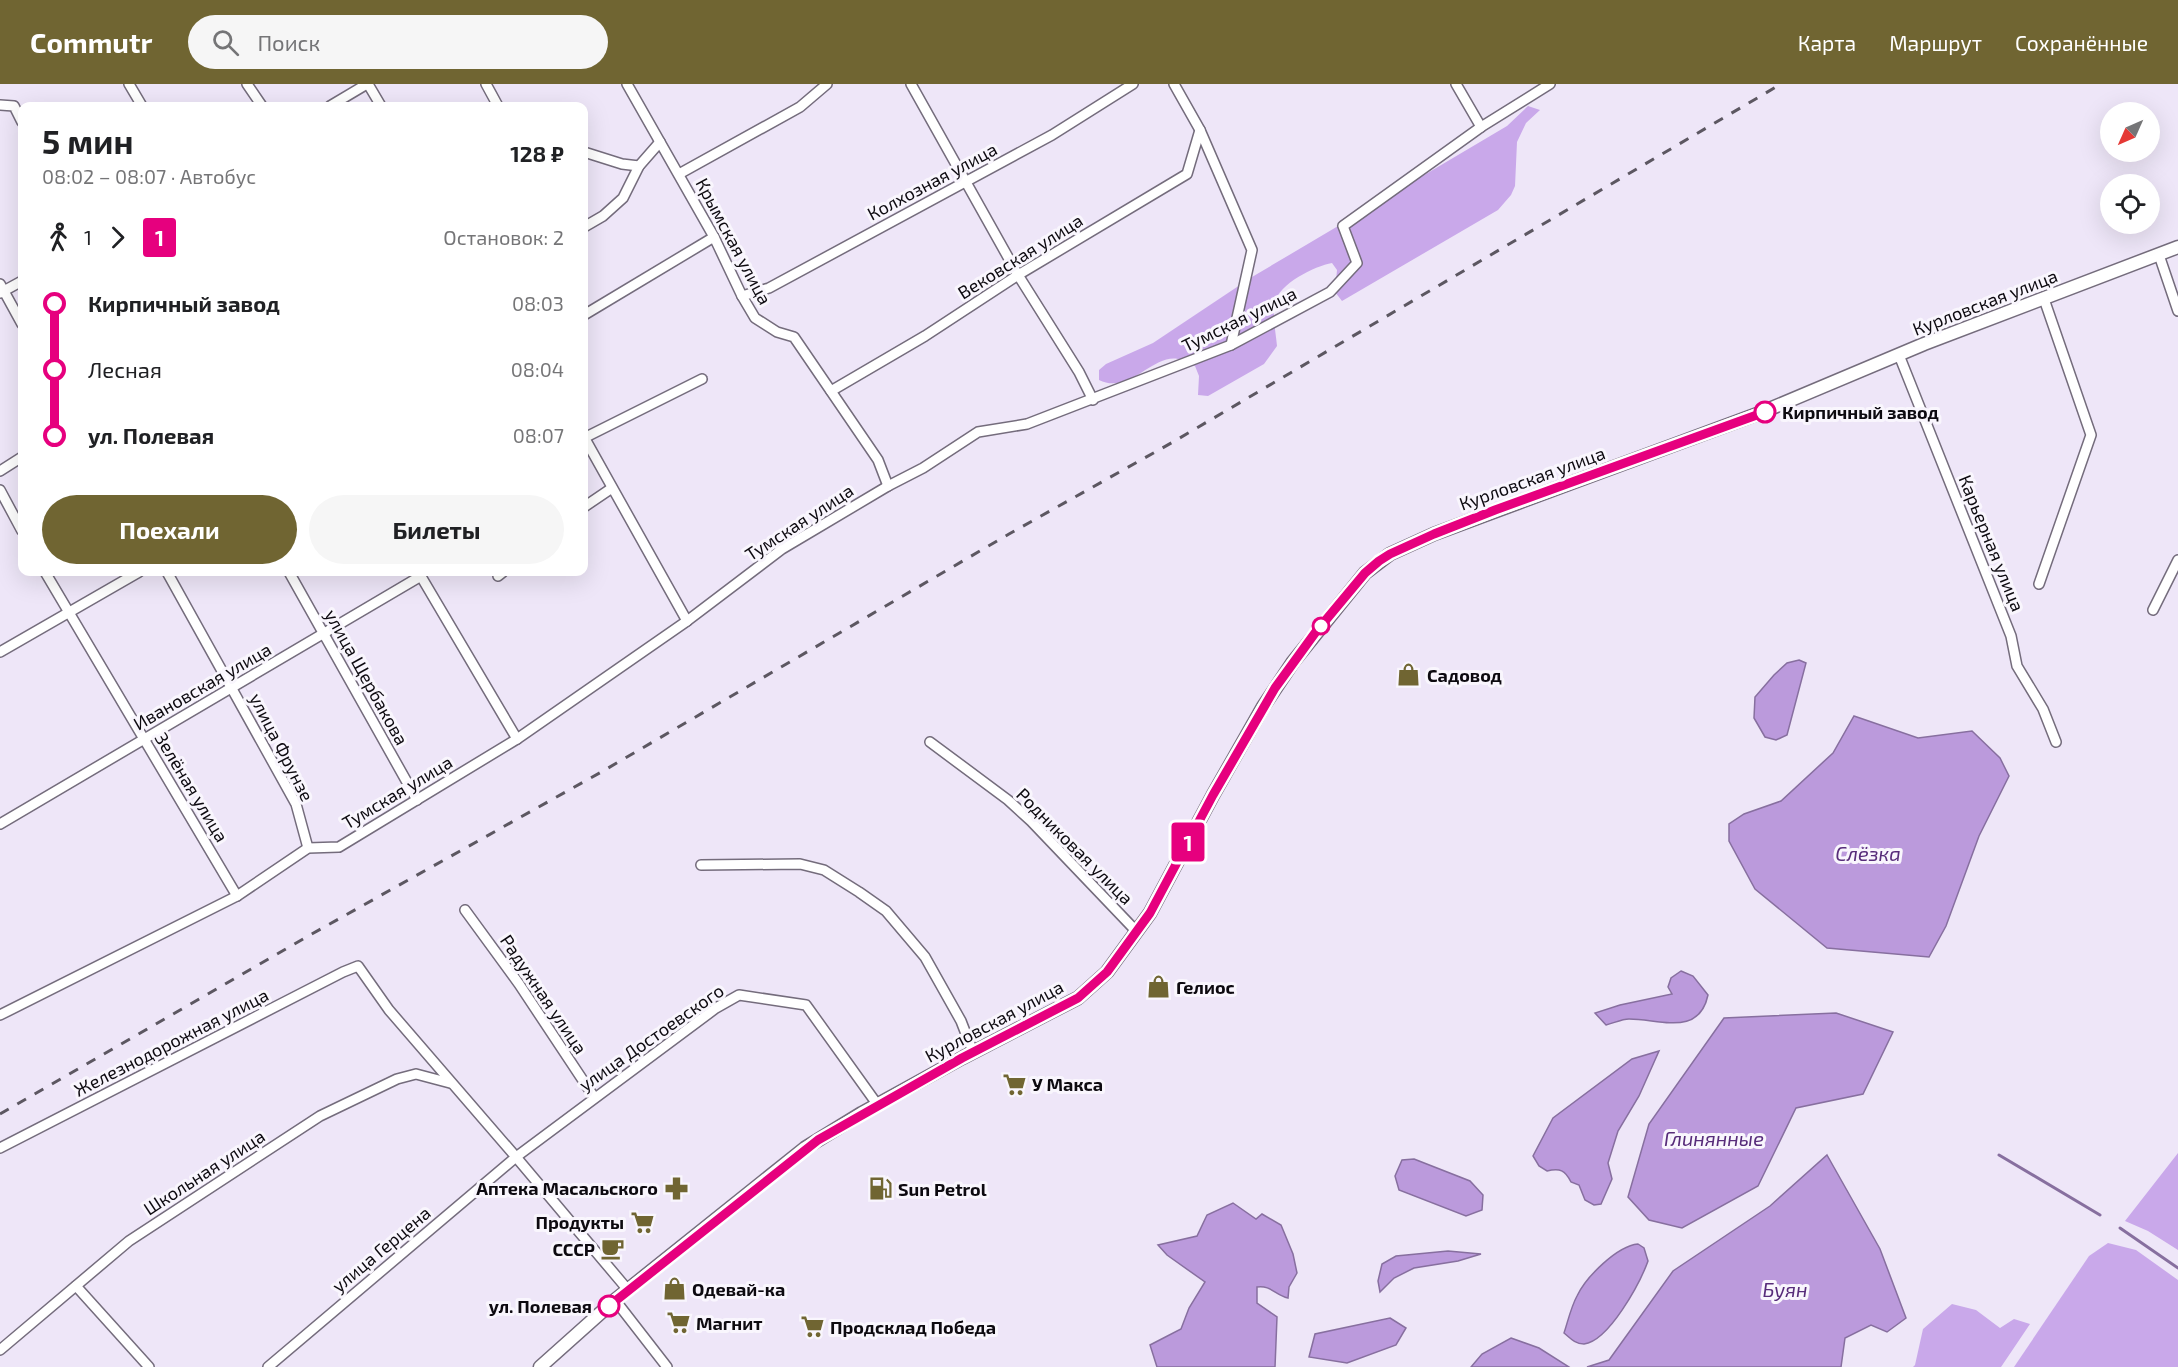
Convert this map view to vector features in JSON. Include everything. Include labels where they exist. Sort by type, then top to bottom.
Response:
[{"type":"main road","name":"Курловская улица","points":[[540,1367],[615,1300],[805,1148],[878,1104],[1078,998],[1107,972],[1150,913],[1213,795],[1275,688],[1315,633],[1365,573],[1379,561],[1434,534],[1760,413],[1899,355],[2178,247]]},
{"type":"street","points":[[129,84],[140,102]]},
{"type":"street","points":[[247,84],[259,102]]},
{"type":"street","points":[[337,102],[367,84],[378,102]]},
{"type":"street","points":[[486,84],[496,102]]},
{"type":"street","name":"Крымская улица","points":[[627,84],[714,237],[755,318],[777,332],[794,337],[878,460],[888,486]]},
{"type":"street","points":[[679,174],[800,107],[827,84]]},
{"type":"street","points":[[911,84],[1018,275],[1079,372],[1093,400]]},
{"type":"street","name":"Колхозная улица","points":[[742,296],[769,288],[1052,135],[1133,84]]},
{"type":"street","points":[[1174,84],[1200,130],[1252,250],[1231,345]]},
{"type":"street","points":[[1456,84],[1481,127]]},
{"type":"street","name":"Тумская улица","points":[[308,848],[339,846],[517,739],[687,621],[782,549],[888,486],[923,468],[978,432],[1027,424],[1093,400],[1231,345],[1330,292],[1357,263],[1343,226],[1481,127],[1550,84]]},
{"type":"street","points":[[0,105],[14,106],[18,114]]},
{"type":"street","name":"Вековская улица","points":[[831,391],[925,336],[1018,275],[1186,174],[1200,130]]},
{"type":"street","points":[[588,224],[603,216],[623,198],[639,166],[660,142]]},
{"type":"street","points":[[588,153],[622,164],[639,166]]},
{"type":"street","points":[[588,313],[714,237]]},
{"type":"street","points":[[2159,255],[2178,310]]},
{"type":"street","points":[[18,283],[1,289],[18,317]]},
{"type":"street","points":[[2039,584],[2091,435],[2044,299]]},
{"type":"street","name":"Карьерная улица","points":[[1899,355],[2011,636],[2017,666],[2043,709],[2056,742]]},
{"type":"street","points":[[588,435],[702,379]]},
{"type":"street","points":[[588,444],[687,621]]},
{"type":"street","points":[[0,471],[18,460]]},
{"type":"street","points":[[588,504],[612,488]]},
{"type":"street","points":[[0,490],[18,524]]},
{"type":"street","points":[[2153,610],[2178,560]]},
{"type":"street","name":"Зелёная улица","points":[[47,576],[237,896]]},
{"type":"street","points":[[0,652],[132,576]]},
{"type":"street","name":"улица Фрунзе","points":[[169,576],[296,804],[308,848]]},
{"type":"street","name":"улица Щербакова","points":[[290,576],[417,800]]},
{"type":"street","name":"Ивановская улица","points":[[0,824],[324,634],[416,576]]},
{"type":"street","points":[[420,576],[517,739]]},
{"type":"street","name":"Родниковая улица","points":[[930,742],[1008,800],[1031,821],[1137,932]]},
{"type":"street","points":[[0,1015],[237,896],[308,848]]},
{"type":"street","points":[[701,865],[800,864],[824,870],[858,892],[885,911],[925,957],[961,1021],[973,1052]]},
{"type":"street","name":"Радужная улица","points":[[465,910],[519,984],[594,1097]]},
{"type":"street","name":"Железнодорожная улица","points":[[0,1148],[358,966],[389,1010],[451,1083]]},
{"type":"street","name":"улица Достоевского","points":[[516,1157],[716,1008],[740,995],[806,1005],[878,1104]]},
{"type":"street","name":"Школьная улица","points":[[0,1350],[129,1241],[320,1116],[397,1078],[416,1074],[451,1083]]},
{"type":"street","points":[[451,1083],[628,1290]]},
{"type":"street","name":"улица Герцена","points":[[268,1367],[516,1157]]},
{"type":"street","points":[[76,1286],[149,1367]]},
{"type":"street","points":[[615,1300],[667,1367]]},
{"type":"shaded area","points":[[1528,106],[1540,110],[1526,123],[1517,142],[1515,186],[1511,195],[1498,210],[1342,301],[1335,292],[1337,270],[1332,263],[1298,277],[1283,289],[1275,303],[1274,324],[1277,346],[1264,364],[1208,396],[1198,395],[1199,376],[1195,366],[1178,359],[1159,362],[1131,379],[1120,382],[1110,383],[1099,380],[1099,370],[1106,364],[1153,343],[1252,277],[1507,126]]},
{"type":"shaded area","points":[[2178,1153],[2178,1250],[2148,1231],[2125,1221]]},
{"type":"shaded area","points":[[2108,1243],[2136,1250],[2178,1280],[2178,1367],[2014,1367],[2089,1256]]},
{"type":"shaded area","points":[[1952,1304],[1976,1310],[2000,1328],[2014,1319],[2030,1324],[2001,1367],[1913,1367],[1923,1329]]},
{"type":"water","points":[[1799,660],[1806,663],[1787,735],[1776,740],[1765,737],[1754,718],[1755,697],[1787,663]]},
{"type":"water","name":"Слёзка","points":[[1854,716],[1918,738],[1972,731],[2000,758],[2009,776],[1979,836],[1946,926],[1929,957],[1827,948],[1755,889],[1729,841],[1729,824],[1744,814],[1781,801],[1833,753]]},
{"type":"water","points":[[1681,971],[1693,976],[1708,995],[1703,1008],[1687,1021],[1677,1023],[1629,1019],[1606,1025],[1595,1013],[1672,994],[1668,987],[1671,978]]},
{"type":"water","name":"Глинянные","points":[[1836,1013],[1893,1032],[1863,1094],[1796,1108],[1758,1186],[1682,1228],[1649,1220],[1628,1197],[1649,1124],[1724,1018]]},
{"type":"water","points":[[1659,1051],[1639,1096],[1618,1131],[1608,1163],[1612,1179],[1601,1204],[1594,1205],[1585,1200],[1579,1185],[1571,1182],[1564,1172],[1547,1171],[1539,1166],[1533,1156],[1553,1118],[1632,1059]]},
{"type":"water","name":"Буян","points":[[1827,1155],[1880,1249],[1906,1318],[1887,1332],[1871,1325],[1845,1338],[1841,1367],[1587,1367],[1609,1360],[1673,1271],[1770,1206]]},
{"type":"water","points":[[1414,1159],[1470,1181],[1483,1195],[1482,1210],[1466,1216],[1399,1190],[1395,1176],[1402,1160]]},
{"type":"water","points":[[1233,1203],[1256,1219],[1262,1214],[1281,1225],[1293,1254],[1297,1273],[1289,1287],[1288,1298],[1266,1287],[1257,1287],[1257,1303],[1277,1317],[1275,1367],[1157,1367],[1150,1345],[1181,1329],[1189,1308],[1205,1282],[1167,1255],[1158,1245],[1197,1236],[1207,1215]]},
{"type":"water","points":[[1638,1244],[1644,1248],[1648,1261],[1622,1310],[1603,1333],[1594,1340],[1584,1344],[1573,1340],[1564,1333],[1581,1288],[1612,1256]]},
{"type":"water","points":[[1448,1251],[1481,1254],[1458,1261],[1414,1268],[1394,1278],[1380,1292],[1378,1281],[1382,1264],[1396,1256]]},
{"type":"water","points":[[1390,1318],[1406,1328],[1396,1345],[1347,1363],[1309,1357],[1315,1334]]},
{"type":"water","points":[[1511,1338],[1539,1348],[1569,1367],[1471,1367],[1482,1354]]},
{"type":"waterway","points":[[1999,1155],[2100,1215]]},
{"type":"waterway","points":[[2120,1228],[2178,1268]]},
{"type":"railway","points":[[0,1114],[310,935],[603,771],[1009,534],[1173,442],[1781,84]]},
{"type":"bus line","name":"1","points":[[609,1306],[805,1148],[862,1113],[962,1058],[1078,998],[1107,972],[1150,913],[1213,795],[1275,688],[1315,633],[1365,573],[1379,561],[1434,534],[1495,510],[1765,412]]},
{"type":"place","name":"Кирпичный завод","points":[[1765,412]]},
{"type":"place","name":"Садовод","points":[[1409,675]]},
{"type":"place","name":"Гелиос","points":[[1158,987]]},
{"type":"place","name":"У Макса","points":[[1014,1084]]},
{"type":"place","name":"Аптека Масальского","points":[[676,1188]]},
{"type":"place","name":"Sun Petrol","points":[[880,1189]]},
{"type":"place","name":"Продукты","points":[[642,1222]]},
{"type":"place","name":"СССР","points":[[613,1249]]},
{"type":"place","name":"Одевай-ка","points":[[674,1289]]},
{"type":"place","name":"ул. Полевая","points":[[609,1306]]},
{"type":"place","name":"Магнит","points":[[678,1323]]},
{"type":"place","name":"Продсклад Победа","points":[[812,1327]]}]
